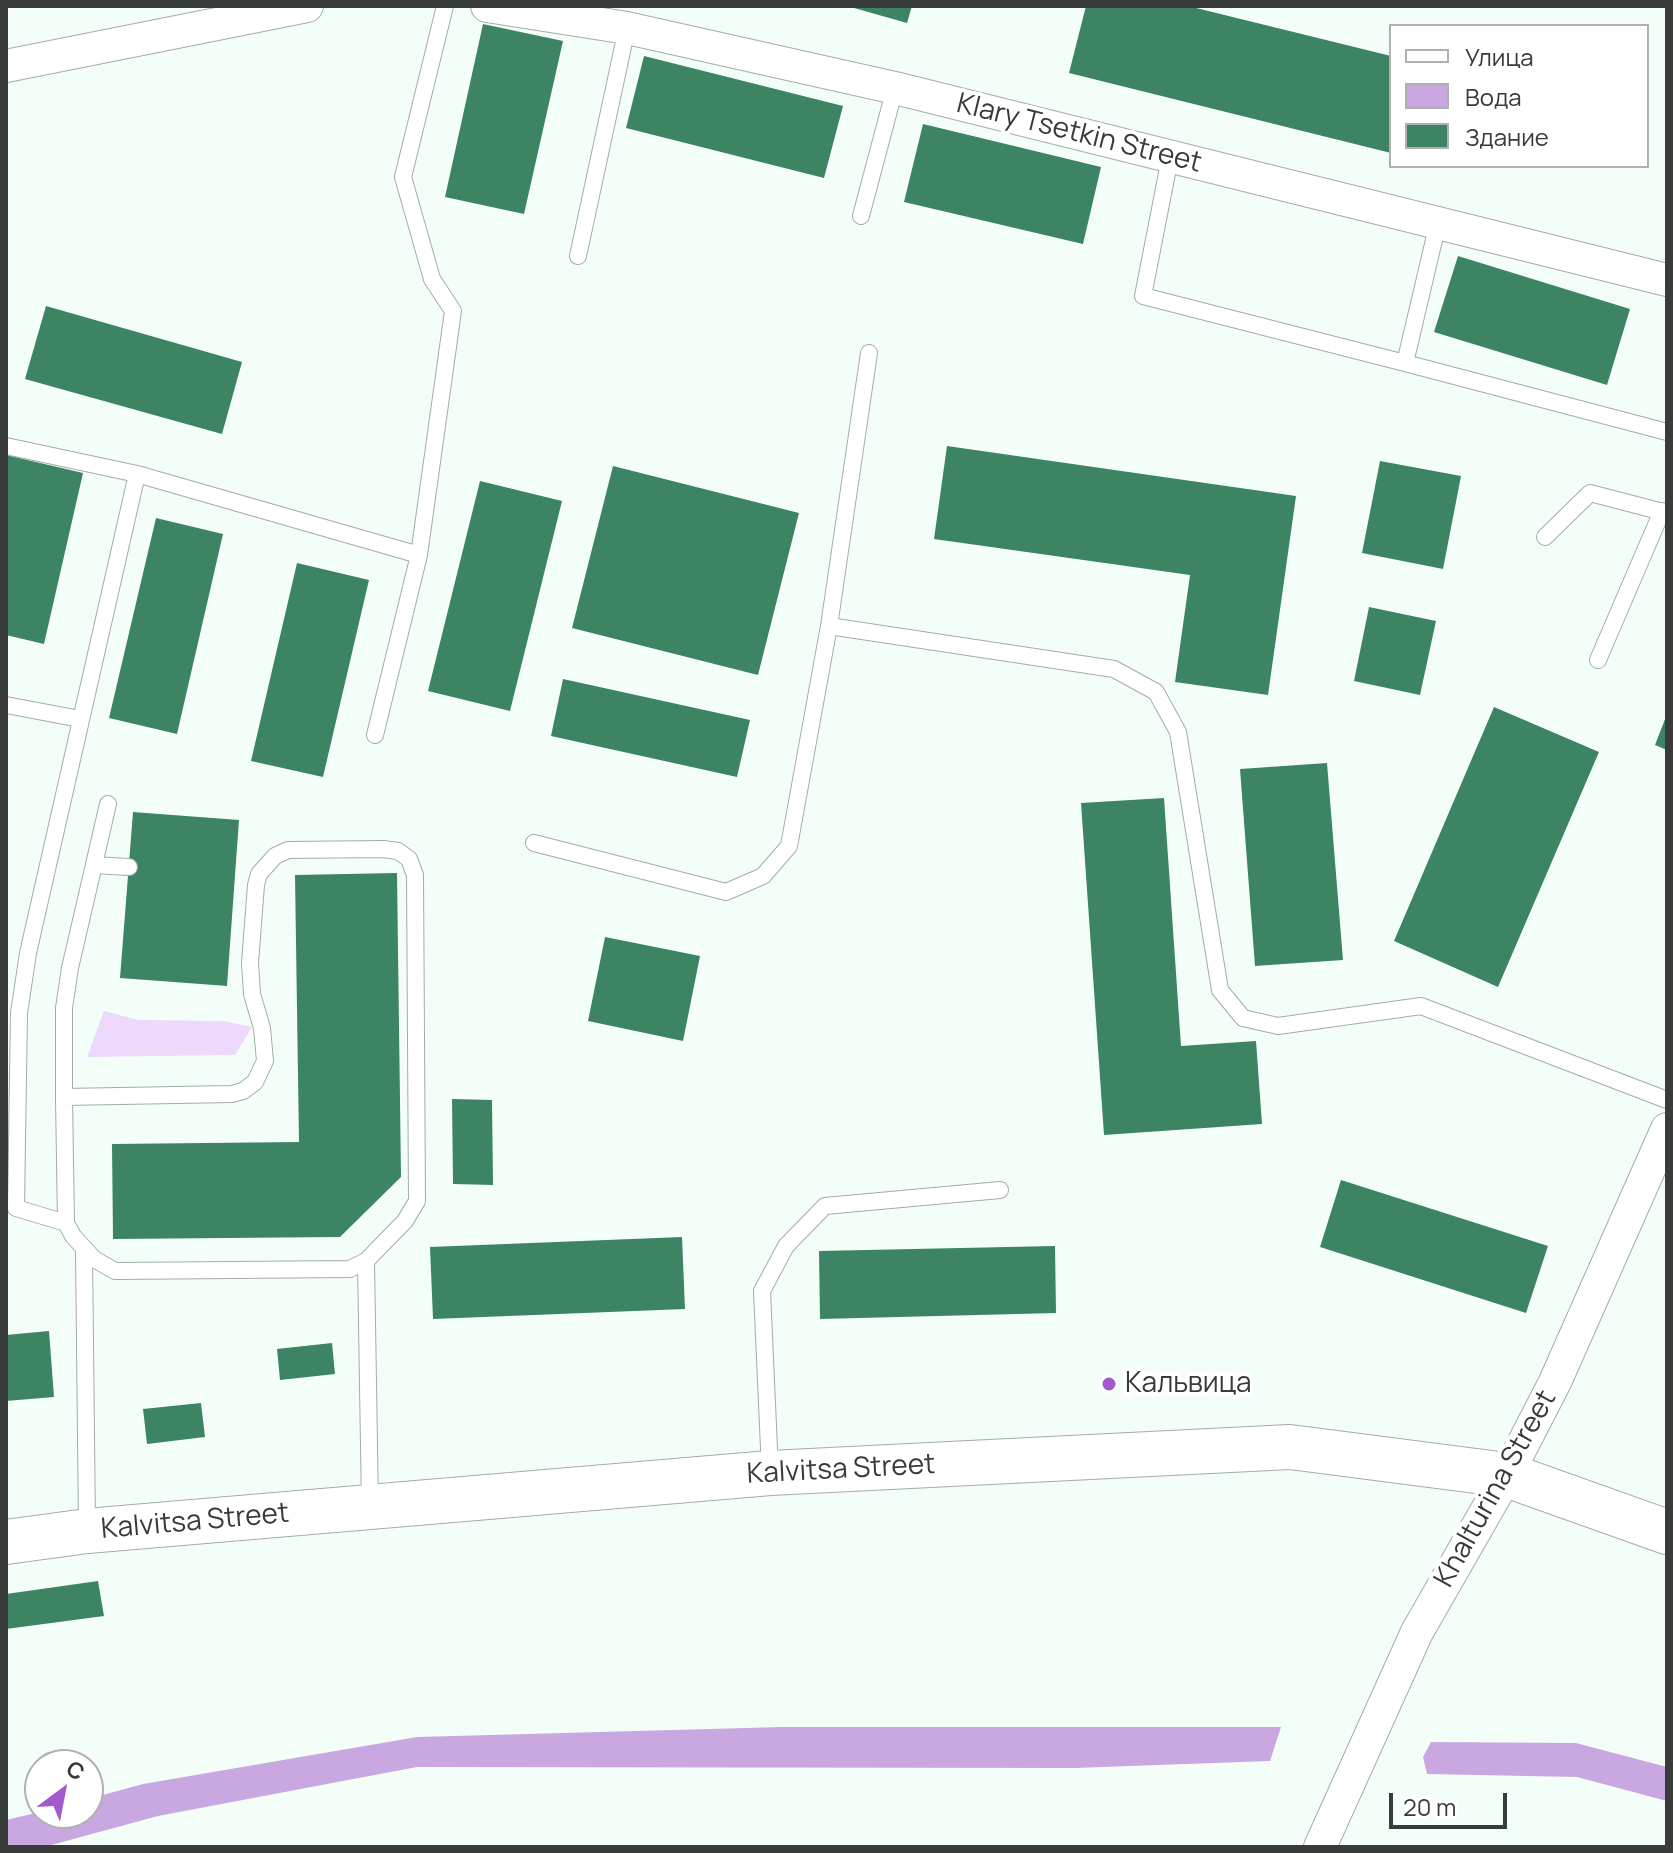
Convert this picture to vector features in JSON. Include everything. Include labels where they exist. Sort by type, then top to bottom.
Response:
[{"type":"street","points":[[6,66],[307,6]]},
{"type":"street","name":"Klary Tsetkin Street","points":[[487,6],[627,28],[895,88],[1667,280]]},
{"type":"street","name":"Khalturina Street","points":[[1320,1847],[1417,1632],[1507,1475],[1555,1382],[1667,1129]]},
{"type":"street","name":"Kalvitsa Street","points":[[6,1542],[87,1531],[770,1473],[1290,1447],[1507,1475],[1667,1532]]},
{"type":"lane","points":[[375,735],[419,555],[453,311],[432,279],[403,177],[445,6]]},
{"type":"lane","points":[[578,256],[627,28]]},
{"type":"lane","points":[[861,216],[895,88]]},
{"type":"lane","points":[[1170,158],[1143,296],[1667,432]]},
{"type":"lane","points":[[1405,363],[1438,223]]},
{"type":"lane","points":[[534,843],[726,892],[763,876],[789,846],[829,626],[869,353]]},
{"type":"lane","points":[[6,446],[137,474],[419,555]]},
{"type":"lane","points":[[66,1223],[11,1210],[19,1013],[22,984],[80,719],[137,474]]},
{"type":"lane","points":[[1545,537],[1590,493],[1665,512],[1598,660]]},
{"type":"lane","points":[[829,626],[1114,669],[1156,692],[1178,732],[1220,990],[1243,1018],[1278,1026],[1421,1006],[1667,1100]]},
{"type":"lane","points":[[6,705],[80,719]]},
{"type":"lane","points":[[64,1097],[232,1094],[243,1091],[255,1082],[265,1061],[262,1028],[252,994],[250,972],[259,874],[275,856],[288,850],[398,851],[409,859],[415,875],[419,1191],[412,1212],[366,1261],[350,1269],[115,1271],[84,1250],[66,1223],[64,1097],[64,1026],[67,989],[108,804]]},
{"type":"lane","points":[[94,865],[129,867]]},
{"type":"lane","points":[[770,1473],[762,1291],[786,1246],[825,1206],[1000,1190]]},
{"type":"lane","points":[[84,1250],[87,1531]]},
{"type":"lane","points":[[366,1261],[370,1507]]},
{"type":"shaded area","points":[[104,1011],[138,1020],[224,1021],[252,1027],[235,1055],[87,1057]]},
{"type":"water","points":[[782,1727],[1281,1727],[1270,1761],[1075,1768],[417,1767],[158,1816],[44,1847],[6,1847],[6,1820],[24,1816],[24,1829],[104,1829],[104,1795],[143,1784],[417,1737]]},
{"type":"water","points":[[1431,1742],[1576,1743],[1667,1767],[1667,1801],[1577,1777],[1427,1774],[1423,1757]]},
{"type":"building","points":[[847,6],[912,6],[907,23]]},
{"type":"building","points":[[1086,6],[1188,6],[1389,56],[1389,153],[1069,73]]},
{"type":"building","points":[[483,24],[563,41],[524,214],[445,197]]},
{"type":"building","points":[[644,56],[843,106],[824,178],[626,128]]},
{"type":"building","points":[[923,124],[1101,167],[1083,244],[904,202]]},
{"type":"building","points":[[1458,256],[1630,309],[1607,385],[1434,332]]},
{"type":"building","points":[[46,306],[242,362],[222,434],[25,379]]},
{"type":"building","points":[[947,446],[1296,496],[1268,695],[1175,682],[1190,575],[934,539]]},
{"type":"building","points":[[6,455],[83,473],[44,644],[6,635]]},
{"type":"building","points":[[1380,461],[1461,476],[1443,569],[1362,553]]},
{"type":"building","points":[[613,466],[799,513],[758,675],[572,628]]},
{"type":"building","points":[[480,481],[562,501],[510,711],[428,691]]},
{"type":"building","points":[[156,518],[223,534],[177,734],[109,718]]},
{"type":"building","points":[[297,563],[369,580],[323,777],[251,761]]},
{"type":"building","points":[[1369,607],[1436,621],[1420,695],[1354,681]]},
{"type":"building","points":[[563,679],[750,720],[737,777],[551,736]]},
{"type":"building","points":[[1494,707],[1599,752],[1498,987],[1394,941]]},
{"type":"building","points":[[1667,714],[1667,750],[1655,745]]},
{"type":"building","points":[[1327,763],[1343,960],[1255,966],[1240,769]]},
{"type":"building","points":[[1164,798],[1181,1046],[1256,1041],[1262,1124],[1104,1135],[1081,803]]},
{"type":"building","points":[[133,812],[239,820],[227,986],[120,978]]},
{"type":"building","points":[[397,873],[401,1177],[340,1237],[113,1239],[112,1144],[299,1142],[295,875]]},
{"type":"building","points":[[605,937],[700,956],[683,1041],[588,1021]]},
{"type":"building","points":[[452,1099],[492,1100],[493,1185],[453,1184]]},
{"type":"building","points":[[1341,1180],[1548,1246],[1526,1313],[1320,1247]]},
{"type":"building","points":[[682,1237],[685,1309],[433,1319],[430,1247]]},
{"type":"building","points":[[1055,1246],[1056,1313],[820,1319],[819,1251]]},
{"type":"building","points":[[49,1331],[54,1397],[6,1401],[6,1335]]},
{"type":"building","points":[[332,1343],[335,1374],[280,1380],[277,1349]]},
{"type":"building","points":[[201,1403],[205,1437],[147,1444],[143,1409]]},
{"type":"building","points":[[98,1581],[104,1616],[6,1629],[6,1594]]},
{"type":"place","name":"Кальвица","points":[[1109,1384]]}]
